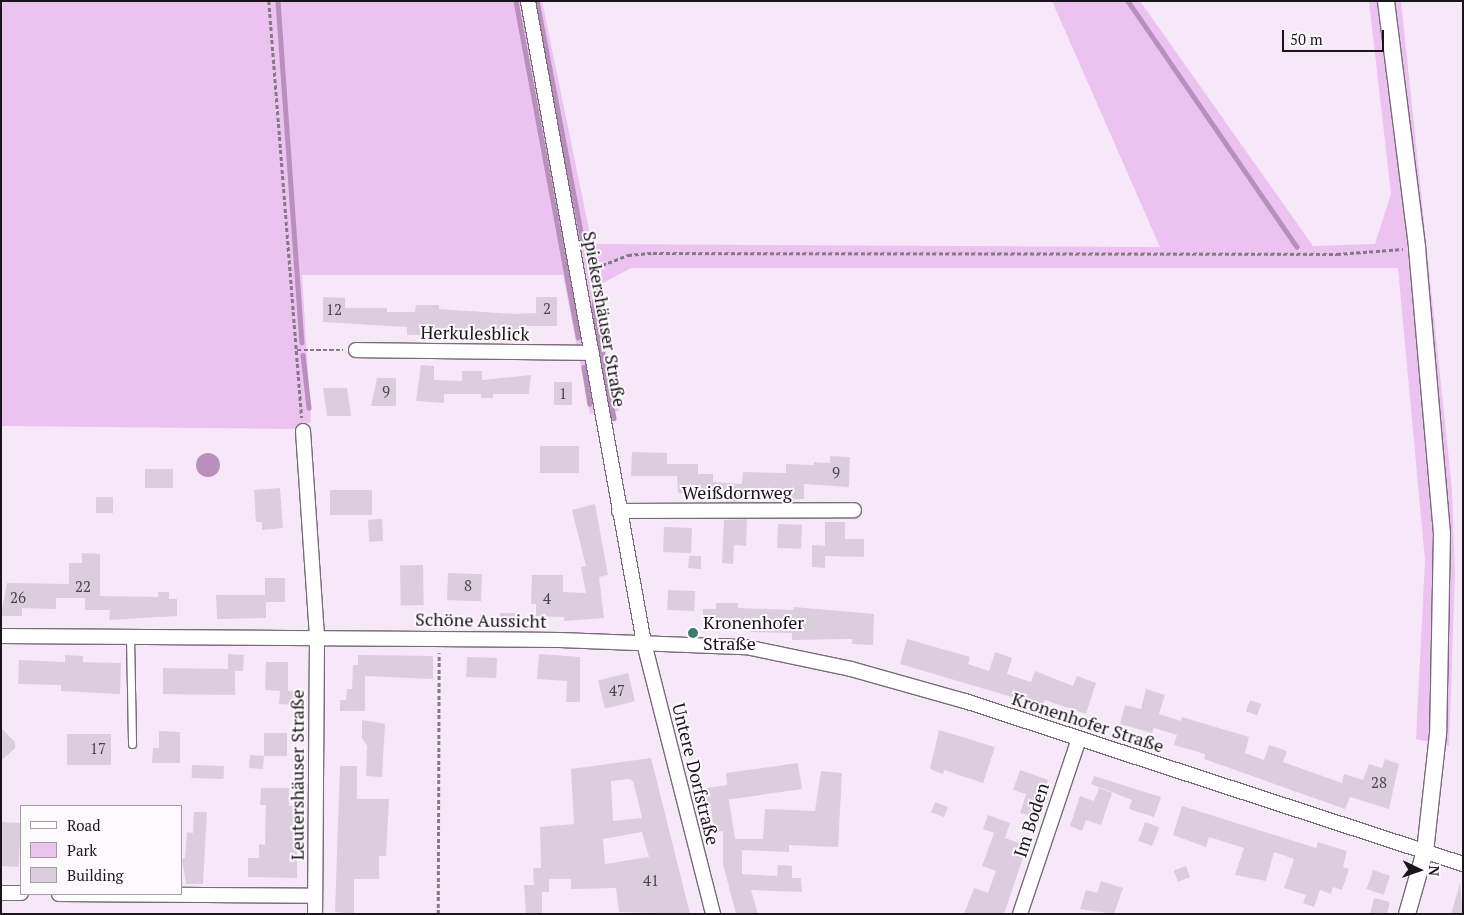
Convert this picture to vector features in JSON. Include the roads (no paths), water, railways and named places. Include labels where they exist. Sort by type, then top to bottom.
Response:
[{"type":"street","name":"Spiekershäuser Straße","points":[[528,1],[644,642]]},
{"type":"street","points":[[1386,1],[1417,248],[1442,533],[1438,734],[1425,851],[1408,914]]},
{"type":"street","name":"Herkulesblick","points":[[356,350],[592,353]]},
{"type":"street","points":[[303,431],[317,637]]},
{"type":"street","name":"Weißdornweg","points":[[619,511],[854,510]]},
{"type":"street","name":"Schöne Aussicht","points":[[1,636],[317,637],[644,642]]},
{"type":"street","name":"Leutershäuser Straße","points":[[315,914],[317,637]]},
{"type":"street","name":"Kronenhofer Straße","points":[[644,642],[746,647],[852,669],[1079,739],[1463,864]]},
{"type":"street","name":"Untere Dorfstraße","points":[[644,642],[713,914]]},
{"type":"street","name":"Im Boden","points":[[1020,914],[1079,739]]},
{"type":"street","points":[[1,893],[20,893]]},
{"type":"street","points":[[182,895],[315,896]]},
{"type":"lane","points":[[130,636],[132,744]]},
{"type":"waterway","points":[[278,1],[302,342]]},
{"type":"waterway","points":[[516,1],[578,337]]},
{"type":"waterway","points":[[537,1],[583,243]]},
{"type":"waterway","points":[[1128,1],[1297,247]]},
{"type":"waterway","points":[[597,288],[594,306],[614,418]]},
{"type":"waterway","points":[[303,355],[309,408]]},
{"type":"waterway","points":[[584,367],[590,404]]},
{"type":"place","name":"Kronenhofer Straße","points":[[693,633]]}]
